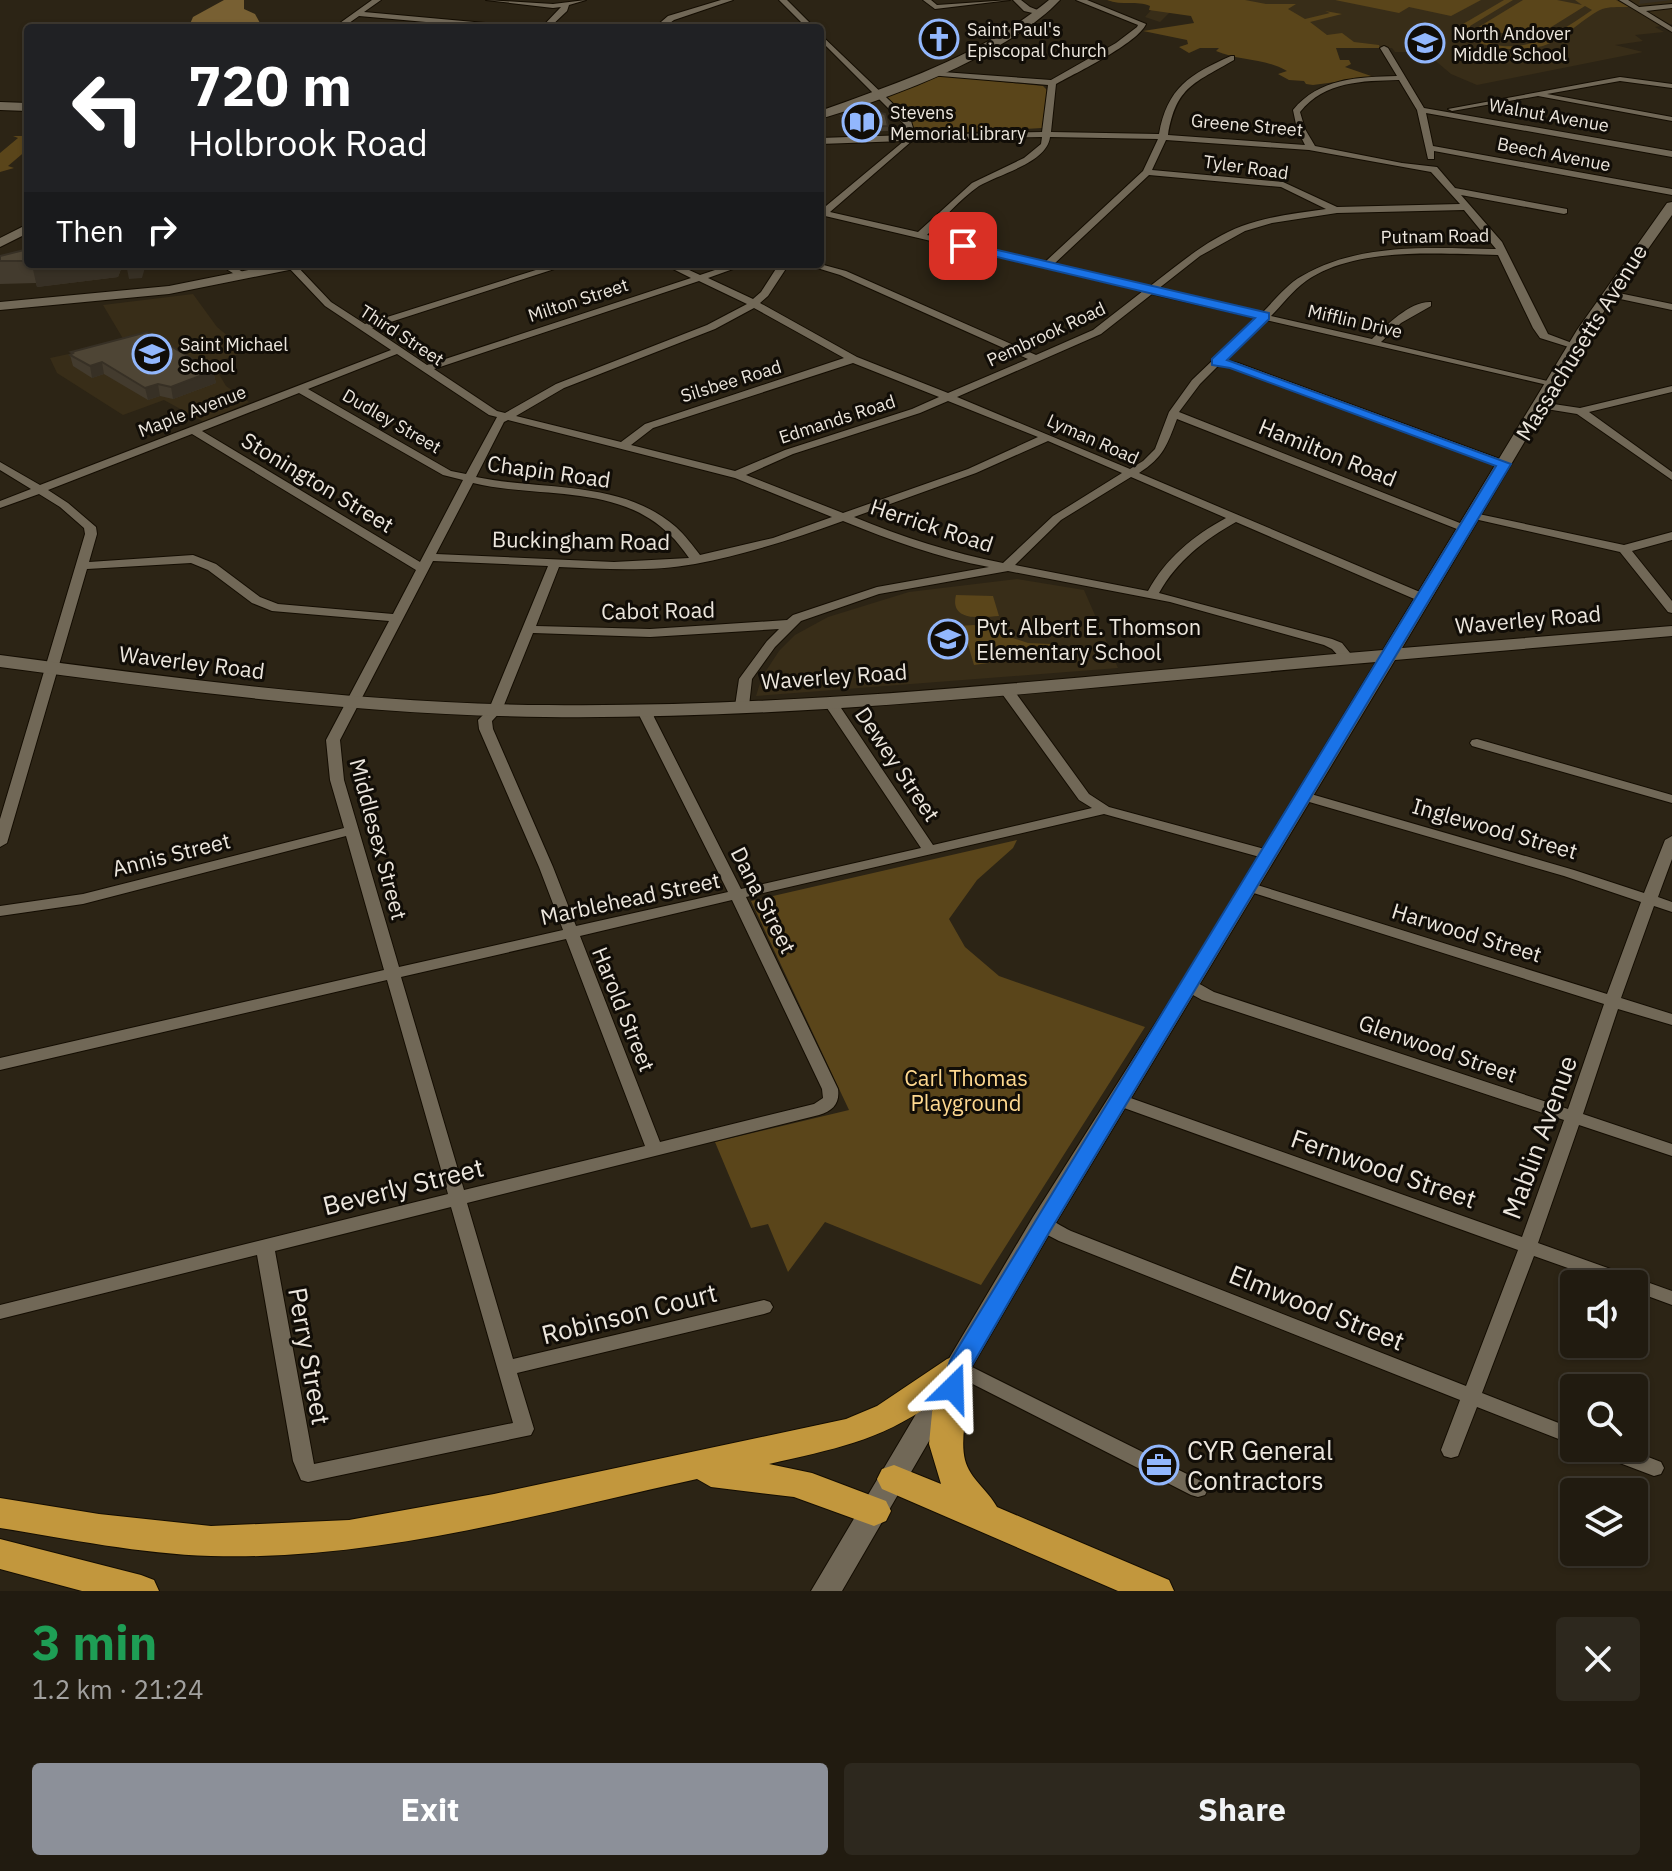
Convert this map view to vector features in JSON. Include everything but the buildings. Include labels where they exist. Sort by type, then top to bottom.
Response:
[{"type":"highway","points":[[0,1513],[99,1529],[211,1541],[304,1539],[404,1527],[827,1438],[868,1426],[910,1403],[958,1368]]},
{"type":"highway","points":[[958,1368],[948,1408],[945,1452],[958,1485],[989,1518]]},
{"type":"highway","points":[[679,1471],[789,1479],[823,1489],[874,1511]]},
{"type":"highway","points":[[894,1479],[1156,1591]]},
{"type":"highway","points":[[0,1554],[141,1591]]},
{"type":"main road","points":[[824,114],[929,73],[1010,33],[1055,0]]},
{"type":"main road","points":[[0,106],[24,107]]},
{"type":"main road","name":"Massachusetts Avenue","points":[[826,1591],[1042,1224],[1190,986],[1575,346],[1672,206]]},
{"type":"main road","points":[[0,243],[24,230]]},
{"type":"main road","points":[[0,306],[154,292],[281,268]]},
{"type":"main road","name":"Waverley Road","points":[[0,661],[353,703],[495,710],[646,709],[830,702],[1672,631]]},
{"type":"street","points":[[343,24],[377,0]]},
{"type":"street","points":[[490,0],[565,5],[582,0]]},
{"type":"street","points":[[663,24],[671,18],[729,0]]},
{"type":"street","points":[[783,0],[807,24]]},
{"type":"street","points":[[927,0],[935,7],[1006,0]]},
{"type":"street","points":[[1017,0],[1027,9],[1041,13]]},
{"type":"street","points":[[929,73],[1052,83],[1119,45],[1141,28],[1142,24],[1080,0]]},
{"type":"street","points":[[1623,0],[1672,30]]},
{"type":"street","points":[[549,24],[565,5]]},
{"type":"street","points":[[1639,9],[1672,6]]},
{"type":"street","points":[[357,14],[473,24]]},
{"type":"street","points":[[824,40],[908,123],[910,138],[824,213]]},
{"type":"street","points":[[1384,48],[1421,110],[1434,169],[1484,225],[1502,252],[1544,336],[1575,346]]},
{"type":"street","points":[[1048,265],[1147,172],[1163,137],[1167,113],[1177,93],[1231,58]]},
{"type":"street","points":[[1312,149],[1296,112],[1312,94],[1322,88],[1348,82],[1402,78]]},
{"type":"street","points":[[1445,112],[1620,79],[1672,86]]},
{"type":"street","points":[[921,235],[975,185],[1034,156],[1045,145],[1052,83]]},
{"type":"street","points":[[1536,95],[1672,119]]},
{"type":"street","name":"Walnut Avenue","points":[[1421,110],[1672,154]]},
{"type":"street","name":"Greene Street","points":[[824,141],[1047,132],[1163,137],[1312,149],[1357,155],[1403,168],[1434,169]]},
{"type":"street","name":"Beech Avenue","points":[[1430,148],[1672,192]]},
{"type":"street","name":"Tyler Road","points":[[1147,172],[1283,185],[1337,210]]},
{"type":"street","points":[[1450,190],[1564,211]]},
{"type":"street","name":"Pembrook Road","points":[[949,397],[1097,332],[1197,254],[1242,229],[1271,220],[1337,210],[1466,207]]},
{"type":"street","name":"Mifflin Drive","points":[[824,215],[921,235],[1552,385]]},
{"type":"street","name":"Putnam Road","points":[[1005,568],[1057,518],[1129,474],[1160,450],[1174,414],[1196,382],[1303,279],[1347,260],[1409,252],[1502,252]]},
{"type":"street","points":[[230,268],[244,276]]},
{"type":"street","name":"Third Street","points":[[297,268],[326,303],[485,408],[505,416]]},
{"type":"street","points":[[363,328],[552,268]]},
{"type":"street","name":"Lyman Road","points":[[677,268],[753,304],[853,359],[1423,598]]},
{"type":"street","name":"Milton Street","points":[[425,369],[729,268]]},
{"type":"street","points":[[505,416],[560,386],[711,327],[753,304],[770,288],[782,268]]},
{"type":"street","points":[[824,268],[843,273],[1035,358]]},
{"type":"street","points":[[1609,294],[1672,307]]},
{"type":"street","points":[[1375,342],[1397,321],[1428,304]]},
{"type":"street","name":"Maple Avenue","points":[[0,505],[397,351]]},
{"type":"street","name":"Silsbee Road","points":[[624,445],[649,426],[853,359]]},
{"type":"street","points":[[1217,362],[1234,365],[1504,464]]},
{"type":"street","name":"Dudley Street","points":[[300,389],[447,473],[468,480]]},
{"type":"street","points":[[1540,405],[1580,411],[1672,389]]},
{"type":"street","name":"Edmands Road","points":[[736,475],[789,452],[879,425],[949,397]]},
{"type":"street","points":[[1580,411],[1672,477]]},
{"type":"street","name":"Hamilton Road","points":[[1174,414],[1470,522],[1624,549]]},
{"type":"street","name":"Herrick Road","points":[[505,416],[736,475],[910,543],[1005,568],[1152,594],[1250,618],[1328,642],[1337,646],[1348,658]]},
{"type":"street","name":"Middlesex Street","points":[[505,416],[468,480],[334,737],[333,758],[524,1429]]},
{"type":"street","name":"Stonington Street","points":[[193,430],[423,569]]},
{"type":"street","name":"Buckingham Road","points":[[429,557],[614,566],[697,559],[759,546],[972,471],[1046,438]]},
{"type":"street","points":[[0,465],[72,511],[90,527],[53,668],[0,843]]},
{"type":"street","name":"Chapin Road","points":[[468,480],[580,491],[635,506],[668,525],[697,559]]},
{"type":"street","points":[[1152,594],[1178,556],[1235,518]]},
{"type":"street","points":[[1672,536],[1624,549],[1672,609]]},
{"type":"street","points":[[82,566],[193,559],[212,567],[256,600],[276,608],[398,618]]},
{"type":"street","name":"Harold Street","points":[[555,563],[495,710],[485,720],[486,729],[546,867],[655,1150]]},
{"type":"street","points":[[742,706],[746,679],[771,644],[797,618],[877,591],[1005,568]]},
{"type":"street","name":"Cabot Road","points":[[527,629],[650,633],[791,624]]},
{"type":"street","points":[[1005,688],[1084,797],[1104,810]]},
{"type":"street","name":"Dewey Street","points":[[830,702],[930,851]]},
{"type":"street","name":"Dana Street","points":[[646,709],[647,717],[830,1089],[831,1100],[819,1109]]},
{"type":"street","points":[[1477,743],[1672,799]]},
{"type":"street","name":"Inglewood Street","points":[[1304,796],[1672,907]]},
{"type":"street","name":"Marblehead Street","points":[[0,1064],[1104,810],[1267,854]]},
{"type":"street","name":"Annis Street","points":[[0,911],[83,899],[351,830]]},
{"type":"street","name":"Mablin Avenue","points":[[1451,1450],[1528,1246],[1601,1041],[1612,1001],[1672,840]]},
{"type":"street","name":"Harwood Street","points":[[1249,887],[1672,1020]]},
{"type":"street","name":"Glenwood Street","points":[[1190,986],[1208,996],[1672,1150]]},
{"type":"street","name":"Fernwood Street","points":[[1119,1100],[1595,1270]]},
{"type":"street","name":"Beverly Street","points":[[0,1312],[819,1109]]},
{"type":"street","name":"Elmwood Street","points":[[1042,1224],[1065,1236],[1560,1432]]},
{"type":"street","name":"Perry Street","points":[[265,1247],[303,1461],[308,1474],[524,1429]]},
{"type":"street","name":"Fernwood Street","points":[[1648,1289],[1672,1298]]},
{"type":"street","name":"Robinson Court","points":[[506,1368],[764,1307]]},
{"type":"street","points":[[958,1368],[1198,1489]]},
{"type":"street","points":[[1639,1462],[1654,1468]]},
{"type":"shaded area","points":[[224,0],[244,0],[244,9],[255,14],[260,23],[190,24],[193,17]]},
{"type":"shaded area","name":"North Andover Middle School","points":[[1160,0],[1672,0],[1672,24],[1655,27],[1664,32],[1635,35],[1643,41],[1615,45],[1643,52],[1477,85],[1451,74],[1425,52],[1395,52],[1392,48],[1334,48],[1339,60],[1213,13],[1174,8],[1160,22],[1145,17]]},
{"type":"shaded area","name":"Saint Michael School","points":[[193,294],[217,327],[246,351],[213,364],[226,386],[249,402],[204,422],[164,400],[123,415],[57,373],[50,358],[125,342],[103,305]]},
{"type":"shaded area","name":"Pvt. Albert E. Thomson Elementary School","points":[[1017,579],[1084,590],[1118,668],[756,696],[762,677],[779,651],[795,635],[828,617],[909,592]]},
{"type":"green space","points":[[1107,0],[1245,0],[1296,4],[1288,9],[1305,19],[1330,13],[1325,11],[1342,14],[1310,22],[1327,35],[1342,33],[1354,42],[1379,45],[1380,48],[1336,48],[1340,60],[1349,60],[1351,64],[1345,67],[1374,77],[1313,85],[1289,80],[1278,74],[1287,71],[1279,67],[1216,51],[1219,48],[1200,48],[1189,53],[1179,47],[1188,44],[1187,40],[1143,31],[1194,23],[1191,16],[1149,10],[1150,6],[1145,4]]},
{"type":"green space","points":[[1335,0],[1481,0],[1451,16],[1409,7],[1399,13]]},
{"type":"green space","points":[[1504,0],[1513,0],[1470,26],[1471,34],[1503,46],[1519,46],[1549,36],[1592,10],[1585,6],[1532,39],[1477,28],[1523,0],[1557,0],[1582,5],[1575,0],[1616,0],[1629,7],[1601,9],[1558,39],[1531,48],[1492,47],[1461,32],[1463,24]]},
{"type":"green space","points":[[936,75],[1043,86],[1047,90],[1042,128],[918,135],[911,122],[886,96]]},
{"type":"green space","points":[[13,136],[24,136],[24,152],[8,166],[14,168],[0,172],[0,153],[18,138]]},
{"type":"green space","points":[[956,595],[993,596],[999,616],[963,614],[955,604]]},
{"type":"green space","points":[[974,625],[1028,643],[1050,644],[1053,654],[974,665],[966,638],[945,639],[947,633],[940,627]]},
{"type":"green space","name":"Carl Thomas Playground","points":[[1017,840],[1013,848],[977,880],[949,919],[965,947],[999,976],[1145,1027],[981,1285],[825,1222],[788,1272],[768,1224],[751,1228],[715,1142],[849,1110],[751,901]]},
{"type":"place","name":"Saint Paul's Episcopal Church","points":[[939,39]]},
{"type":"place","name":"North Andover Middle School","points":[[1425,43]]},
{"type":"place","name":"Stevens Memorial Library","points":[[862,122]]},
{"type":"place","name":"Saint Michael School","points":[[152,354]]},
{"type":"place","name":"Pvt. Albert E. Thomson Elementary School","points":[[948,639]]},
{"type":"place","name":"CYR General Contractors","points":[[1159,1465]]},
{"type":"route","points":[[953,1388],[958,1368],[1042,1224],[1190,986],[1504,464],[1234,365],[1217,362],[1264,316],[963,246]]}]
